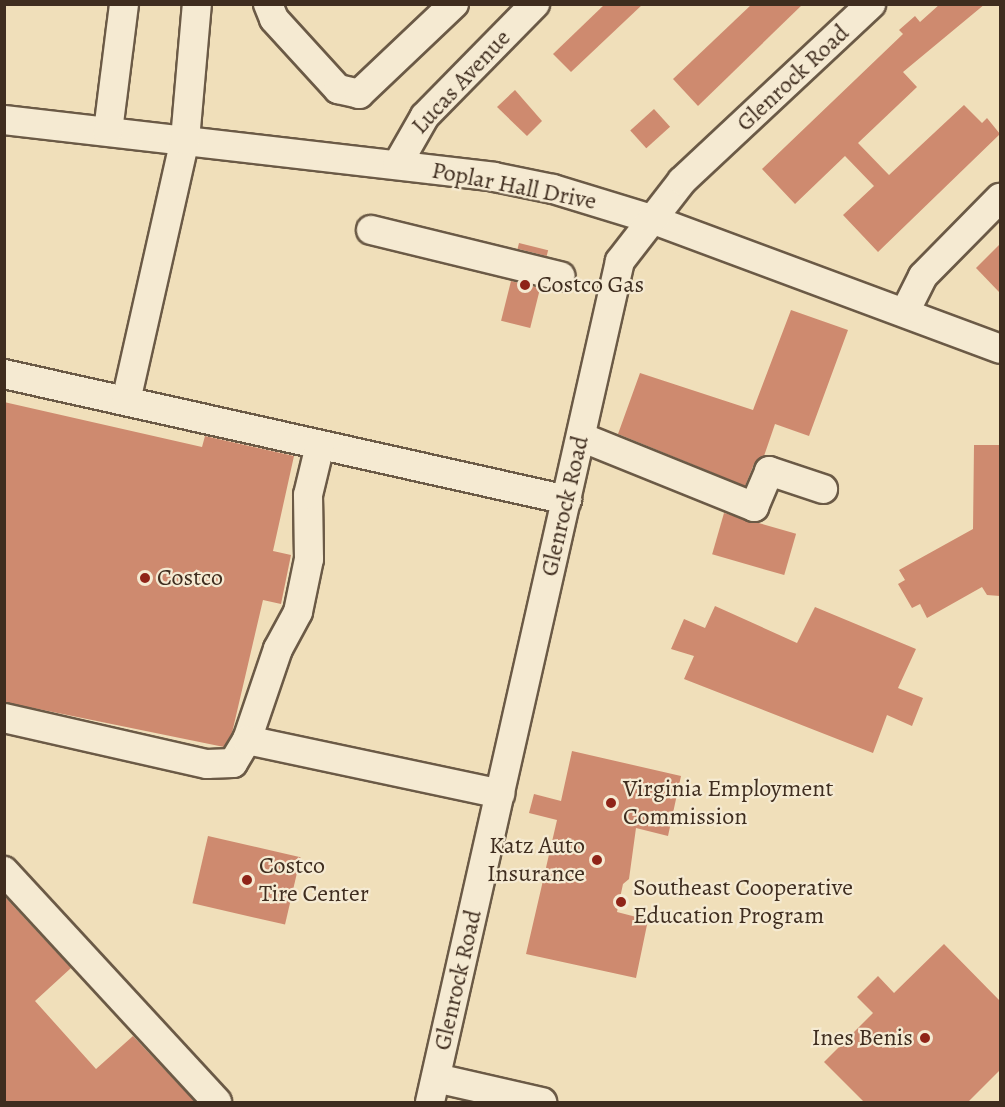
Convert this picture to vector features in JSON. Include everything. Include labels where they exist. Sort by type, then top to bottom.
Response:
[{"type":"street","points":[[108,132],[124,4]]},
{"type":"street","points":[[126,401],[185,140],[197,4]]},
{"type":"street","points":[[268,4],[274,20],[338,89],[359,94],[454,4]]},
{"type":"street","name":"Lucas Avenue","points":[[396,165],[425,116],[535,4]]},
{"type":"street","name":"Glenrock Road","points":[[433,1090],[620,261],[682,181],[871,4]]},
{"type":"street","name":"Poplar Hall Drive","points":[[4,120],[396,165],[553,189],[651,219],[905,312],[1000,350]]},
{"type":"street","points":[[905,312],[923,276],[1000,198]]},
{"type":"street","points":[[371,230],[560,276]]},
{"type":"street","points":[[4,374],[567,500]]},
{"type":"street","points":[[581,437],[754,507],[769,471],[823,489]]},
{"type":"street","points":[[4,718],[207,764],[233,763],[246,741],[269,672],[298,612],[309,559],[308,495],[320,445]]},
{"type":"street","points":[[246,741],[500,794]]},
{"type":"street","points":[[4,871],[217,1102]]},
{"type":"street","points":[[433,1090],[542,1102]]},
{"type":"building","points":[[605,4],[643,4],[571,72],[553,54]]},
{"type":"building","points":[[752,4],[803,4],[698,106],[673,79]]},
{"type":"building","points":[[940,4],[985,4],[903,72],[917,87],[858,143],[889,175],[964,105],[982,123],[987,118],[1000,134],[878,252],[843,215],[874,186],[845,156],[795,204],[762,169],[903,34],[899,30],[915,16],[920,22]]},
{"type":"building","points":[[515,90],[542,121],[527,136],[497,107]]},
{"type":"building","points":[[654,109],[670,127],[646,148],[630,130]]},
{"type":"building","points":[[519,243],[548,250],[547,256],[518,249]]},
{"type":"building","points":[[1000,244],[1000,293],[976,268]]},
{"type":"building","points":[[511,281],[540,288],[530,328],[501,321]]},
{"type":"building","points":[[791,310],[848,330],[809,436],[775,424],[764,456],[754,464],[745,486],[618,434],[640,373],[753,410]]},
{"type":"building","name":"Costco","points":[[4,402],[202,447],[205,436],[294,456],[273,551],[291,555],[281,604],[263,600],[232,733],[224,747],[4,702]]},
{"type":"building","points":[[974,445],[1000,445],[1000,596],[987,595],[982,587],[927,618],[920,604],[912,608],[898,584],[905,580],[899,570],[973,529]]},
{"type":"building","points":[[724,513],[796,534],[784,575],[712,554]]},
{"type":"building","points":[[715,606],[797,643],[815,607],[916,649],[898,688],[923,698],[912,726],[887,715],[873,753],[684,679],[694,656],[671,649],[684,619],[705,628]]},
{"type":"building","points":[[572,751],[681,776],[668,836],[636,828],[629,879],[623,884],[617,912],[648,920],[636,978],[526,954],[557,820],[529,813],[534,794],[561,801]]},
{"type":"building","name":"Costco Tire Center","points":[[208,836],[301,857],[285,925],[192,903]]},
{"type":"building","points":[[4,896],[71,968],[35,1001],[96,1069],[133,1036],[195,1102],[4,1102]]},
{"type":"building","name":"Ines Benis","points":[[944,944],[1000,1001],[1000,1070],[968,1102],[864,1102],[824,1062],[873,1013],[857,997],[878,976],[894,993]]},
{"type":"place","name":"Costco Gas","points":[[525,285]]},
{"type":"place","name":"Costco","points":[[145,578]]},
{"type":"place","name":"Virginia Employment Commission","points":[[611,803]]},
{"type":"place","name":"Katz Auto Insurance","points":[[597,860]]},
{"type":"place","name":"Costco Tire Center","points":[[247,880]]},
{"type":"place","name":"Southeast Cooperative Education Program","points":[[621,902]]},
{"type":"place","name":"Ines Benis","points":[[925,1038]]}]
